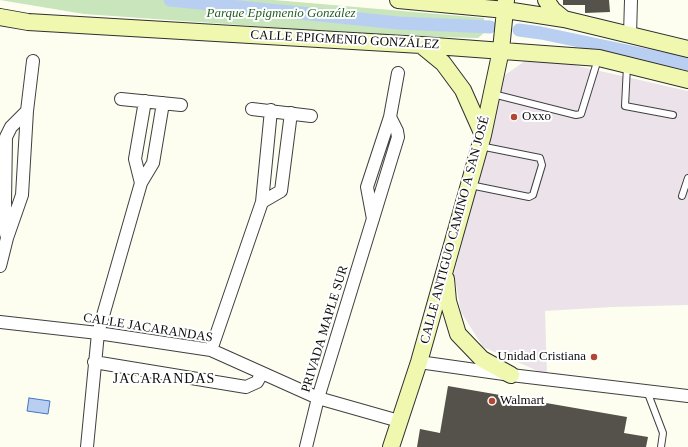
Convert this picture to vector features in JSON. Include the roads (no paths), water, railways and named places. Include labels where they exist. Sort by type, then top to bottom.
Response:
[{"type":"main road","points":[[398,0],[507,6],[688,49]]},
{"type":"main road","points":[[546,0],[553,10],[564,19]]},
{"type":"main road","name":"CALLE ANTIGUO CAMINO A SAN JOSÉ","points":[[391,447],[419,362],[481,141],[492,94],[507,6]]},
{"type":"main road","name":"CALLE EPIGMENIO GONZÁLEZ","points":[[0,16],[28,22],[421,45],[501,47],[599,58],[688,80]]},
{"type":"main road","points":[[0,30],[28,22]]},
{"type":"main road","points":[[421,45],[443,63],[463,90],[481,141]]},
{"type":"main road","points":[[445,268],[448,301],[458,334],[482,359],[511,375]]},
{"type":"street","points":[[630,35],[631,0]]},
{"type":"street","points":[[0,266],[7,238],[22,195],[33,61]]},
{"type":"street","name":"PRIVADA MAPLE SUR","points":[[306,447],[318,398],[398,137],[397,130],[390,117],[398,73]]},
{"type":"street","points":[[121,99],[181,105]]},
{"type":"street","points":[[141,183],[135,159],[145,101]]},
{"type":"street","points":[[87,447],[98,333],[141,183],[153,163],[163,103]]},
{"type":"street","points":[[252,108],[311,116]]},
{"type":"street","points":[[211,350],[262,202],[270,110]]},
{"type":"street","points":[[7,238],[5,202],[6,137],[11,127],[28,111]]},
{"type":"street","points":[[262,202],[281,191],[291,113]]},
{"type":"street","name":"CALLE JACARANDAS","points":[[0,322],[98,333],[211,350],[318,398],[399,421]]},
{"type":"street","points":[[94,362],[246,387],[257,382],[262,373]]},
{"type":"street","points":[[419,362],[511,375],[688,396]]},
{"type":"lane","points":[[492,94],[576,115],[581,114],[599,58]]},
{"type":"lane","points":[[627,65],[626,106],[673,116]]},
{"type":"lane","points":[[469,184],[529,197],[533,195],[542,165],[540,158],[481,141]]},
{"type":"lane","points":[[682,196],[688,178]]},
{"type":"lane","points":[[647,391],[663,433],[661,447]]},
{"type":"water","points":[[29,398],[50,401],[48,414],[27,411]]},
{"type":"waterway","points":[[170,0],[399,23],[490,27]]},
{"type":"waterway","points":[[519,30],[541,33],[688,64]]},
{"type":"place","name":"Oxxo","points":[[514,117]]},
{"type":"place","name":"Unidad Cristiana","points":[[594,357]]},
{"type":"place","name":"Walmart","points":[[492,401]]},
{"type":"district","name":"JACARANDAS","points":[[164,379]]},
{"type":"park label","name":"Parque Epigmenio González","points":[[281,14]]}]
